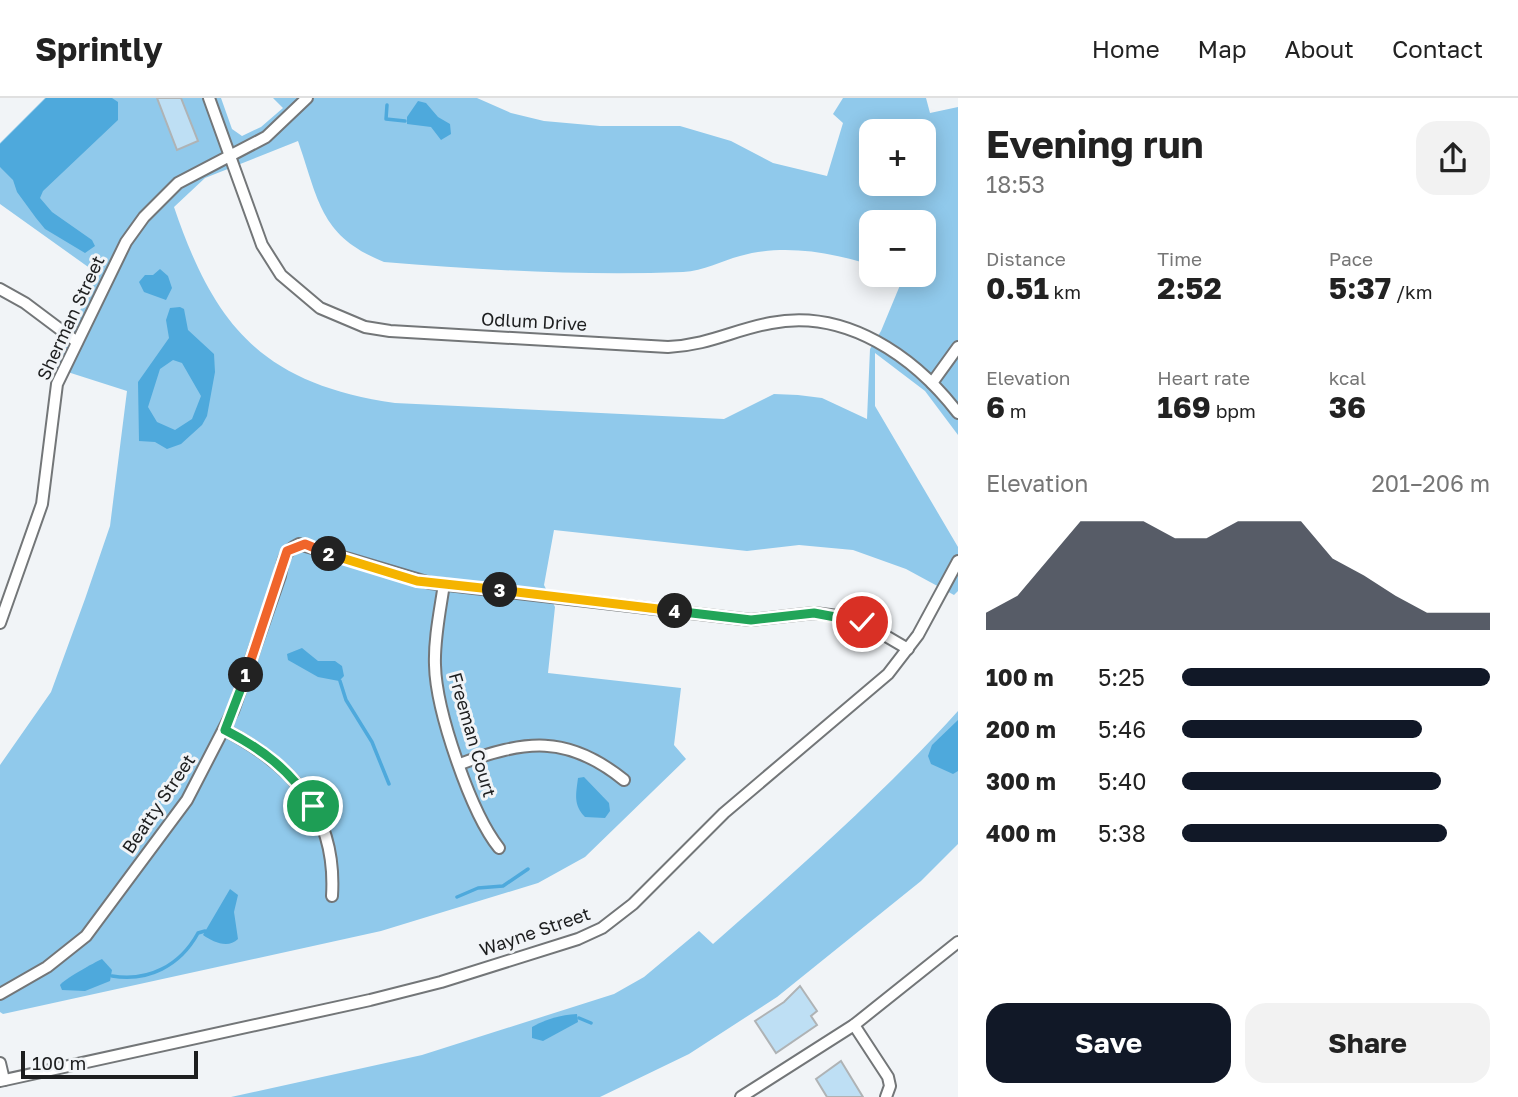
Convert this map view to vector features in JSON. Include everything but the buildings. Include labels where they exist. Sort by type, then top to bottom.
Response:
[{"type":"street","name":"Odlum Drive","points":[[209,98],[255,230],[281,275],[320,308],[365,327],[390,331],[668,347],[711,342],[785,320],[809,321],[855,330],[883,345],[932,383],[958,413]]},
{"type":"street","name":"Sherman Street","points":[[0,623],[37,520],[44,489],[53,398],[62,371],[126,242],[144,217],[178,183],[276,130],[306,98]]},
{"type":"street","points":[[0,289],[25,303],[77,342]]},
{"type":"street","points":[[932,383],[958,346]]},
{"type":"street","name":"Beatty Street","points":[[0,994],[47,967],[86,936],[187,800],[225,730],[280,576],[283,559],[293,547],[305,544],[417,581],[444,584]]},
{"type":"street","name":"Wayne Street","points":[[2,1081],[370,1000],[441,982],[590,934],[623,913],[724,813],[888,674],[908,649],[954,578],[958,561]]},
{"type":"street","points":[[444,584],[751,620],[814,613],[838,615],[862,622],[908,649]]},
{"type":"street","name":"Freeman Court","points":[[444,584],[435,652],[436,680],[477,815],[499,848]]},
{"type":"street","points":[[225,730],[271,756],[307,797],[327,842],[332,896]]},
{"type":"street","points":[[460,764],[509,747],[552,745],[592,758],[624,780]]},
{"type":"street","points":[[741,1097],[854,1025],[958,942]]},
{"type":"street","points":[[854,1025],[888,1077],[890,1086],[886,1097]]},
{"type":"street","points":[[0,1063],[2,1081]]},
{"type":"shaded area","points":[[45,98],[221,98],[232,129],[242,136],[261,127],[283,108],[273,98],[477,98],[511,113],[544,121],[600,126],[680,126],[731,141],[773,163],[827,176],[843,123],[833,114],[843,98],[926,98],[930,113],[958,107],[958,435],[925,391],[875,353],[875,406],[958,547],[958,591],[954,595],[906,569],[853,550],[799,545],[747,551],[554,530],[544,585],[555,607],[548,673],[681,688],[674,745],[686,759],[585,857],[538,883],[381,931],[3,1014],[0,1012],[0,765],[51,692],[110,526],[127,391],[52,367],[98,274],[0,204],[0,143]],"holes":[[[298,141],[318,199],[334,228],[347,241],[384,262],[534,272],[683,272],[756,252],[790,250],[823,253],[859,262],[859,210],[936,210],[936,287],[899,287],[881,331],[870,349],[867,419],[822,398],[774,394],[724,419],[395,403],[350,394],[311,381],[278,365],[251,343],[227,317],[207,286],[174,207],[205,178]]]},
{"type":"shaded area","points":[[46,98],[112,98],[118,102],[118,120],[43,191],[40,198],[52,212],[92,240],[95,246],[85,253],[45,229],[17,192],[13,180],[0,167],[0,144]]},
{"type":"shaded area","points":[[418,101],[426,103],[438,117],[450,124],[451,134],[441,140],[431,127],[407,124],[407,117]]},
{"type":"shaded area","points":[[160,269],[168,276],[172,288],[166,300],[144,292],[139,282],[145,275],[153,275]]},
{"type":"shaded area","points":[[170,308],[184,309],[188,330],[214,354],[215,372],[207,416],[202,425],[181,444],[167,449],[155,442],[139,441],[138,382],[169,338],[166,320]],"holes":[[[173,360],[182,363],[201,396],[192,419],[175,430],[157,422],[148,407],[160,369]]]},
{"type":"shaded area","points":[[302,648],[318,661],[335,661],[342,666],[344,676],[339,681],[318,677],[288,660],[287,654]]},
{"type":"shaded area","points":[[958,711],[958,844],[921,881],[777,997],[689,1054],[600,1097],[231,1097],[422,1055],[614,994],[644,977],[699,931],[713,944],[870,802]]},
{"type":"shaded area","points":[[958,720],[958,771],[953,774],[931,764],[928,756],[932,745]]},
{"type":"shaded area","points":[[584,777],[609,803],[610,811],[605,818],[585,817],[579,808],[576,799],[578,778]]},
{"type":"shaded area","points":[[230,889],[238,895],[234,912],[238,939],[230,944],[211,940],[203,935]]},
{"type":"shaded area","points":[[102,959],[112,970],[110,981],[85,991],[62,990],[62,983]]},
{"type":"shaded area","points":[[577,1014],[578,1022],[543,1041],[532,1038],[532,1027],[554,1018]]},
{"type":"waterway","points":[[387,105],[386,119],[405,121]]},
{"type":"waterway","points":[[340,681],[346,700],[372,742],[389,784]]},
{"type":"waterway","points":[[457,897],[478,888],[503,886],[528,869]]},
{"type":"waterway","points":[[112,976],[138,976],[162,969],[182,954],[198,933],[205,931]]},
{"type":"waterway","points":[[579,1018],[591,1023]]},
{"type":"route","points":[[313,806],[288,771],[271,756],[225,730],[280,576],[283,559],[287,551],[299,544],[430,583],[751,620],[814,613],[838,615],[862,622]]}]
